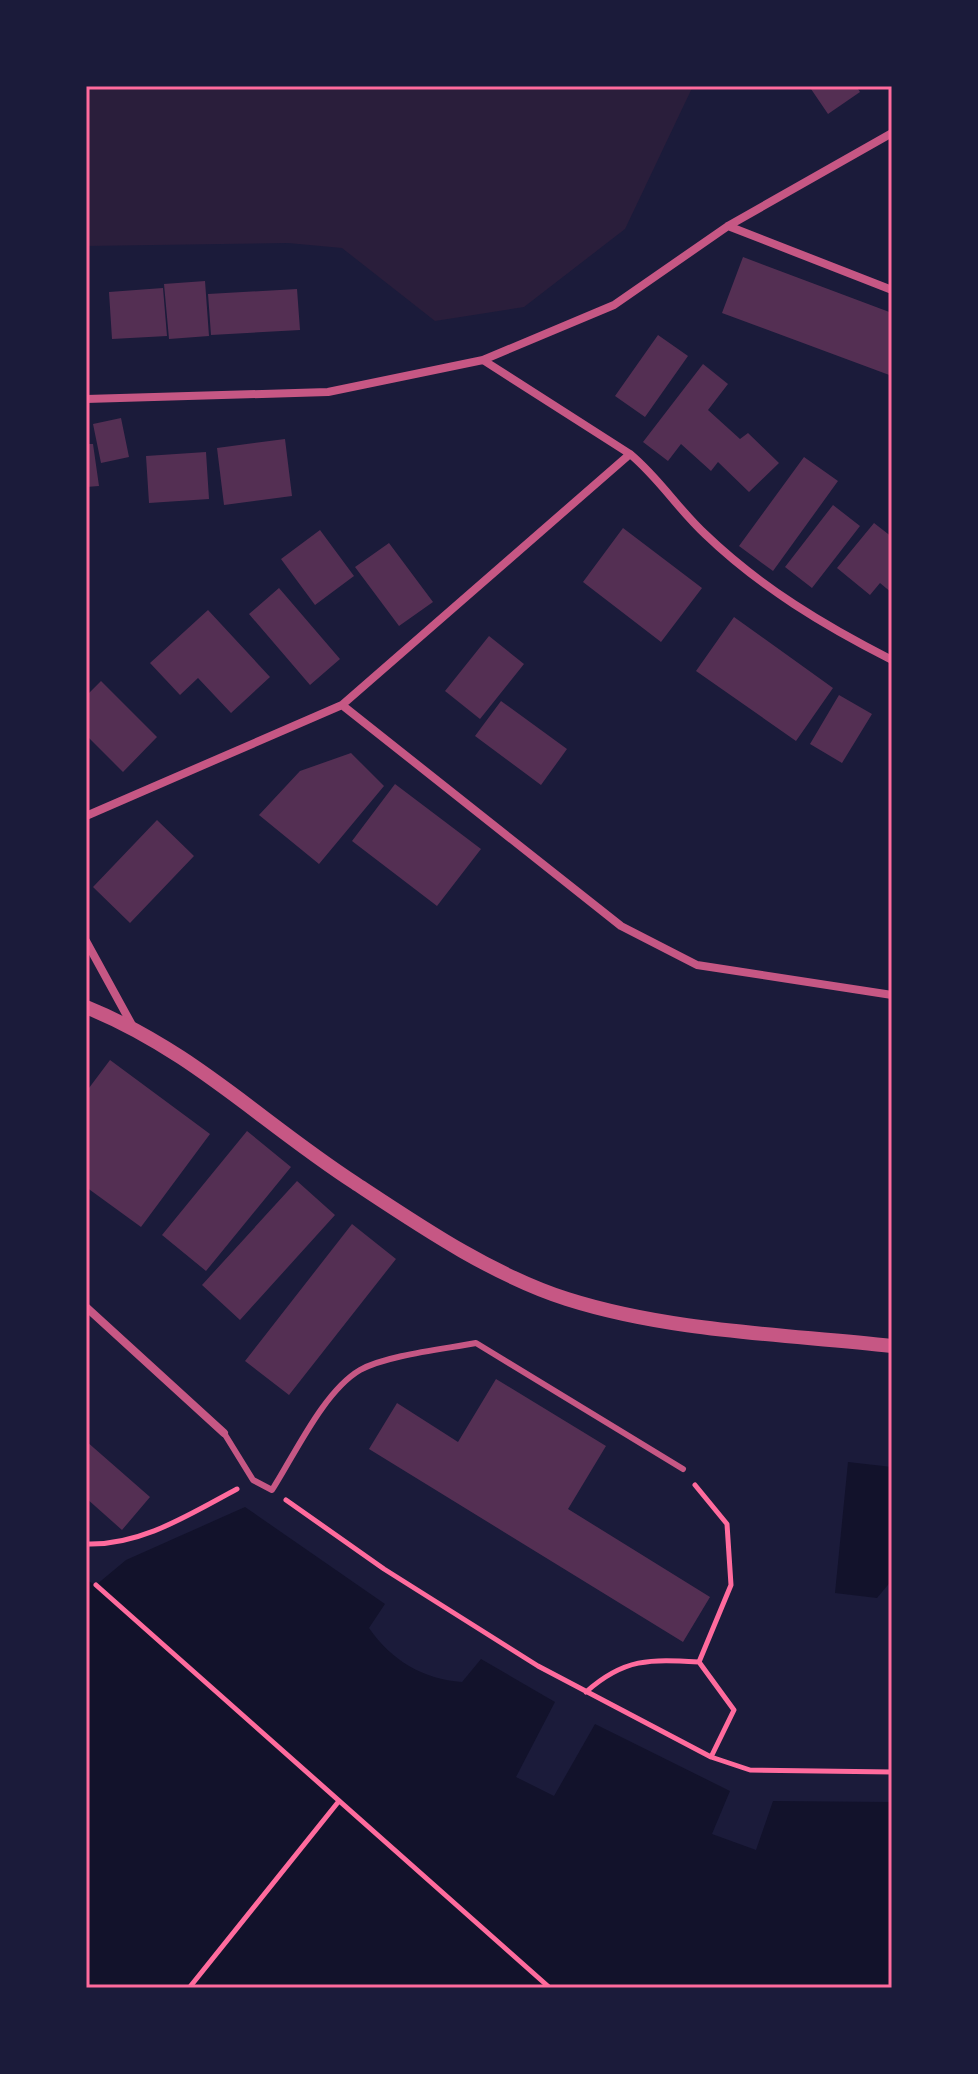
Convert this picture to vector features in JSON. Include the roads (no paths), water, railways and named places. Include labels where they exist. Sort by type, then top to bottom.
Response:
[{"type":"street","points":[[86,399],[328,392],[483,360],[614,305],[728,226],[892,133]]},
{"type":"street","points":[[728,226],[892,290]]},
{"type":"street","points":[[483,360],[630,454],[651,471],[704,533],[765,584],[831,629],[892,660]]},
{"type":"street","points":[[86,816],[342,705],[630,454]]},
{"type":"street","points":[[342,705],[621,926],[697,965],[892,995]]},
{"type":"street","points":[[86,941],[132,1025]]},
{"type":"street","points":[[86,1007],[132,1025],[209,1073],[351,1180],[442,1238],[565,1299],[622,1314],[681,1323],[892,1346]]},
{"type":"street","points":[[86,1307],[224,1433]]},
{"type":"lane","points":[[224,1433],[253,1480],[272,1490],[333,1394],[361,1370],[419,1353],[476,1343],[683,1469]]}]
